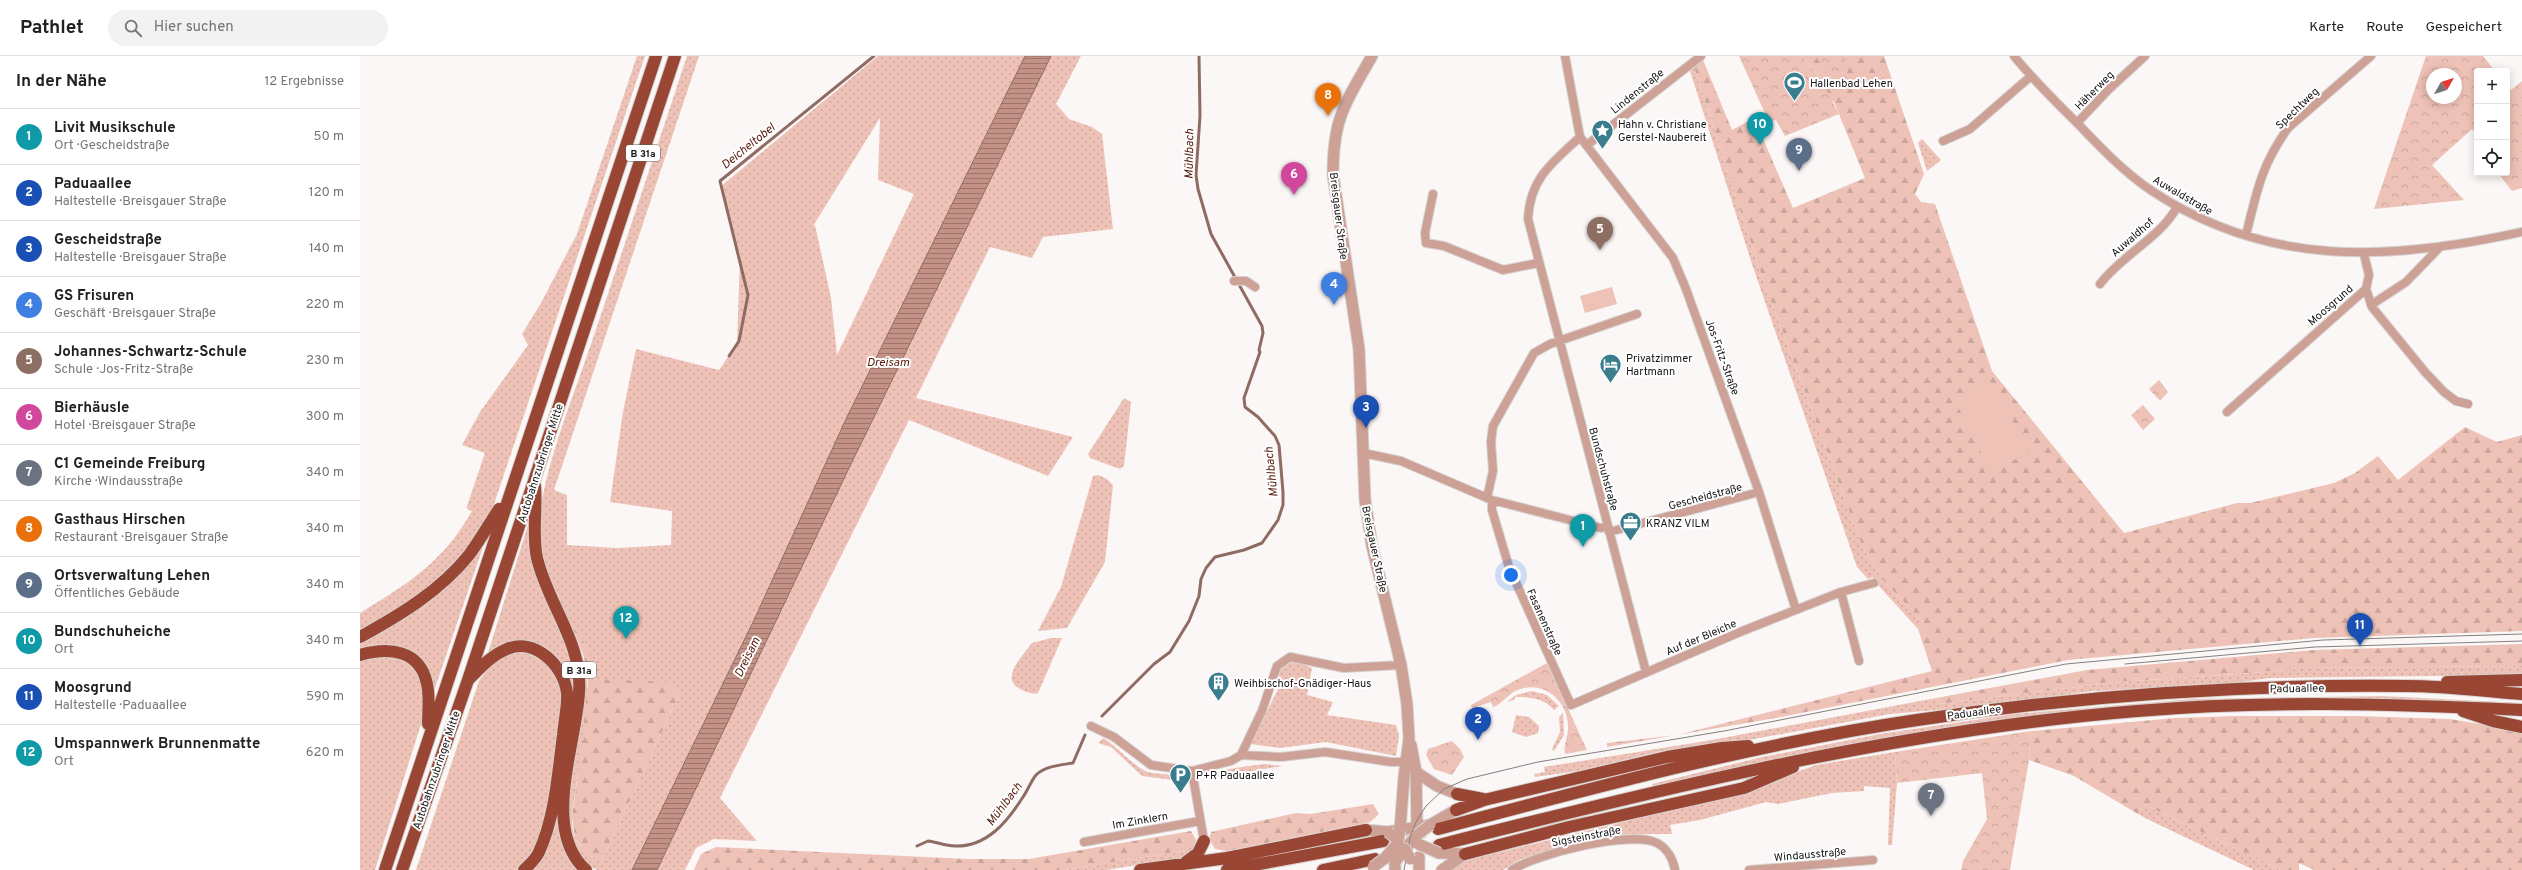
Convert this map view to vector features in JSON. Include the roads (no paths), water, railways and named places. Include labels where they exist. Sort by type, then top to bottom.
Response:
[{"type":"highway","name":"Autobahnzubringer Mitte","points":[[385,870],[427,737],[656,56]]},
{"type":"highway","name":"Autobahnzubringer Mitte","points":[[402,870],[468,680],[674,56]]},
{"type":"highway","name":"B 31a","points":[[534,481],[537,557],[548,593],[569,634],[576,655],[580,675],[577,715],[563,821],[566,839],[582,866]]},
{"type":"highway","points":[[360,637],[407,610],[452,573],[469,555],[509,495]]},
{"type":"highway","points":[[468,680],[491,658],[515,646],[542,653],[559,668],[564,680],[567,693],[566,713],[548,823],[538,854],[524,870]]},
{"type":"highway","name":"B 31a","points":[[360,655],[386,650],[398,651],[410,658],[419,667],[427,683],[427,737]]},
{"type":"highway","points":[[2408,686],[2463,681],[2522,680]]},
{"type":"highway","name":"Paduaallee","points":[[1434,827],[1625,780],[1779,745],[1914,720],[2059,702],[2200,691],[2408,686],[2522,694]]},
{"type":"highway","name":"Paduaallee","points":[[1439,849],[1633,796],[1820,756],[1970,730],[2138,710],[2276,705],[2451,707],[2522,710]]},
{"type":"highway","points":[[2451,707],[2493,721],[2522,727]]},
{"type":"highway","points":[[1456,810],[1484,800],[1667,757],[1722,748],[1779,745]]},
{"type":"highway","points":[[1465,854],[1569,827],[1744,788],[1820,756]]},
{"type":"highway","points":[[1457,794],[1484,800]]},
{"type":"highway","points":[[1140,870],[1227,858],[1366,830]]},
{"type":"highway","points":[[1227,870],[1384,834]]},
{"type":"highway","points":[[1184,864],[1198,853],[1204,841],[1215,853],[1227,858]]},
{"type":"highway","points":[[1322,870],[1372,865]]},
{"type":"street","name":"Breisgauer Straße","points":[[1372,56],[1343,106],[1333,146],[1333,175],[1359,349],[1364,495],[1372,546],[1401,665],[1412,765],[1409,834],[1419,870]]},
{"type":"street","points":[[1565,56],[1580,137]]},
{"type":"street","name":"Lindenstraße","points":[[1587,145],[1701,56]]},
{"type":"street","name":"Auwaldstraße","points":[[2014,56],[2031,76],[2125,171],[2177,206],[2210,224],[2286,247],[2364,254],[2440,246],[2522,232]]},
{"type":"street","name":"Häherweg","points":[[2077,123],[2108,90],[2145,56]]},
{"type":"street","name":"Spechtweg","points":[[2246,236],[2264,167],[2278,142],[2288,128],[2371,56]]},
{"type":"street","points":[[1943,141],[1970,129],[2031,76]]},
{"type":"street","name":"Jos-Fritz-Straße","points":[[1580,137],[1673,258],[1760,492],[1796,610]]},
{"type":"street","name":"Bundschuhstraße","points":[[1580,137],[1554,160],[1536,183],[1529,199],[1528,219],[1538,263],[1646,672]]},
{"type":"street","points":[[1433,194],[1425,233],[1426,243],[1444,246],[1503,270],[1538,263]]},
{"type":"street","name":"Auwaldhof","points":[[2100,284],[2110,271],[2165,223],[2177,206]]},
{"type":"street","points":[[2371,305],[2406,282],[2440,246]]},
{"type":"street","points":[[2364,254],[2369,275],[2366,289]]},
{"type":"street","points":[[1234,281],[1246,281],[1255,287]]},
{"type":"street","name":"Moosgrund","points":[[2227,412],[2366,289],[2371,305],[2444,392],[2456,401],[2468,404]]},
{"type":"street","points":[[1559,341],[1637,314]]},
{"type":"street","name":"Fasanenstraße","points":[[1559,341],[1540,348],[1534,353],[1493,426],[1491,442],[1493,471],[1489,499],[1509,567],[1572,705]]},
{"type":"street","name":"Gescheidstraße","points":[[1363,453],[1401,461],[1489,499],[1608,529],[1760,492]]},
{"type":"street","name":"Auf der Bleiche","points":[[1572,705],[1640,677],[1646,672],[1796,610],[1841,592],[1874,582]]},
{"type":"street","points":[[1841,592],[1859,661]]},
{"type":"street","points":[[1091,726],[1114,737],[1151,765],[1192,771],[1231,761],[1241,755],[1266,703],[1278,666],[1283,660],[1290,657],[1349,669],[1401,665]]},
{"type":"street","points":[[1241,755],[1282,757],[1325,752],[1412,765],[1437,786],[1457,794]]},
{"type":"street","points":[[1192,771],[1204,841]]},
{"type":"street","points":[[1366,830],[1384,834],[1409,834],[1434,827],[1444,816],[1456,810]]},
{"type":"street","name":"Im Zinklern","points":[[1084,842],[1200,821]]},
{"type":"street","points":[[1409,834],[1439,849],[1465,854]]},
{"type":"street","points":[[1372,865],[1385,858],[1409,834]]},
{"type":"street","points":[[1395,866],[1409,834]]},
{"type":"street","points":[[1409,834],[1413,870]]},
{"type":"street","name":"Sigsteinstraße","points":[[1512,870],[1544,856],[1603,842],[1634,839],[1656,842],[1664,847],[1673,862],[1674,870]]},
{"type":"street","points":[[1442,870],[1465,854]]},
{"type":"street","name":"Windausstraße","points":[[1748,870],[1873,860]]},
{"type":"water","name":"Dreisam","points":[[1025,56],[1051,56],[850,466],[657,870],[632,870],[754,620],[846,419]]},
{"type":"waterway","name":"Deicheltobel","points":[[729,356],[739,341],[748,295],[720,181],[874,56]]},
{"type":"waterway","name":"Mühlbach","points":[[1102,716],[1154,664],[1170,652],[1189,621],[1199,596],[1201,579],[1206,568],[1215,557],[1244,550],[1262,543],[1278,520],[1283,505],[1279,445],[1275,436],[1258,417],[1245,407],[1244,398],[1260,352],[1259,350],[1263,333],[1262,326],[1211,234],[1198,189],[1196,175],[1200,116],[1199,56]]},
{"type":"waterway","name":"Mühlbach","points":[[917,846],[928,841],[951,846],[966,845],[986,838],[1003,824],[1017,806],[1036,775],[1048,768],[1073,763],[1085,735]]},
{"type":"tunnel","points":[[1388,840],[1425,832]]},
{"type":"tram line","points":[[1404,870],[1410,838],[1416,822],[1426,806],[1444,789],[1467,779],[1538,762],[1724,731],[2066,664],[2323,640],[2522,634]]},
{"type":"tram line","points":[[2125,664],[2315,647],[2522,641]]},
{"type":"place","name":"Hallenbad Lehen","points":[[1794,102]]},
{"type":"place","name":"Gasthaus Hirschen","points":[[1328,116]]},
{"type":"place","name":"Bundschuheiche","points":[[1760,145]]},
{"type":"place","name":"Hahn v. Christiane Gerstel-Naubereit","points":[[1603,150]]},
{"type":"place","name":"Ortsverwaltung Lehen","points":[[1799,171]]},
{"type":"place","name":"Bierhäusle","points":[[1294,195]]},
{"type":"place","name":"Johannes-Schwartz-Schule","points":[[1600,250]]},
{"type":"place","name":"GS Frisuren","points":[[1334,305]]},
{"type":"place","name":"Privatzimmer Hartmann","points":[[1610,384]]},
{"type":"place","name":"Gescheidstraße","points":[[1366,428]]},
{"type":"place","name":"KRANZ VILM","points":[[1631,542]]},
{"type":"place","name":"Livit Musikschule","points":[[1583,547]]},
{"type":"place","name":"Umspannwerk Brunnenmatte","points":[[626,639]]},
{"type":"place","name":"Moosgrund","points":[[2360,646]]},
{"type":"place","name":"Weihbischof-Gnädiger-Haus","points":[[1218,702]]},
{"type":"place","name":"Paduaallee","points":[[1478,740]]},
{"type":"place","name":"P+R Paduaallee","points":[[1180,794]]},
{"type":"place","name":"C1 Gemeinde Freiburg","points":[[1931,816]]}]
